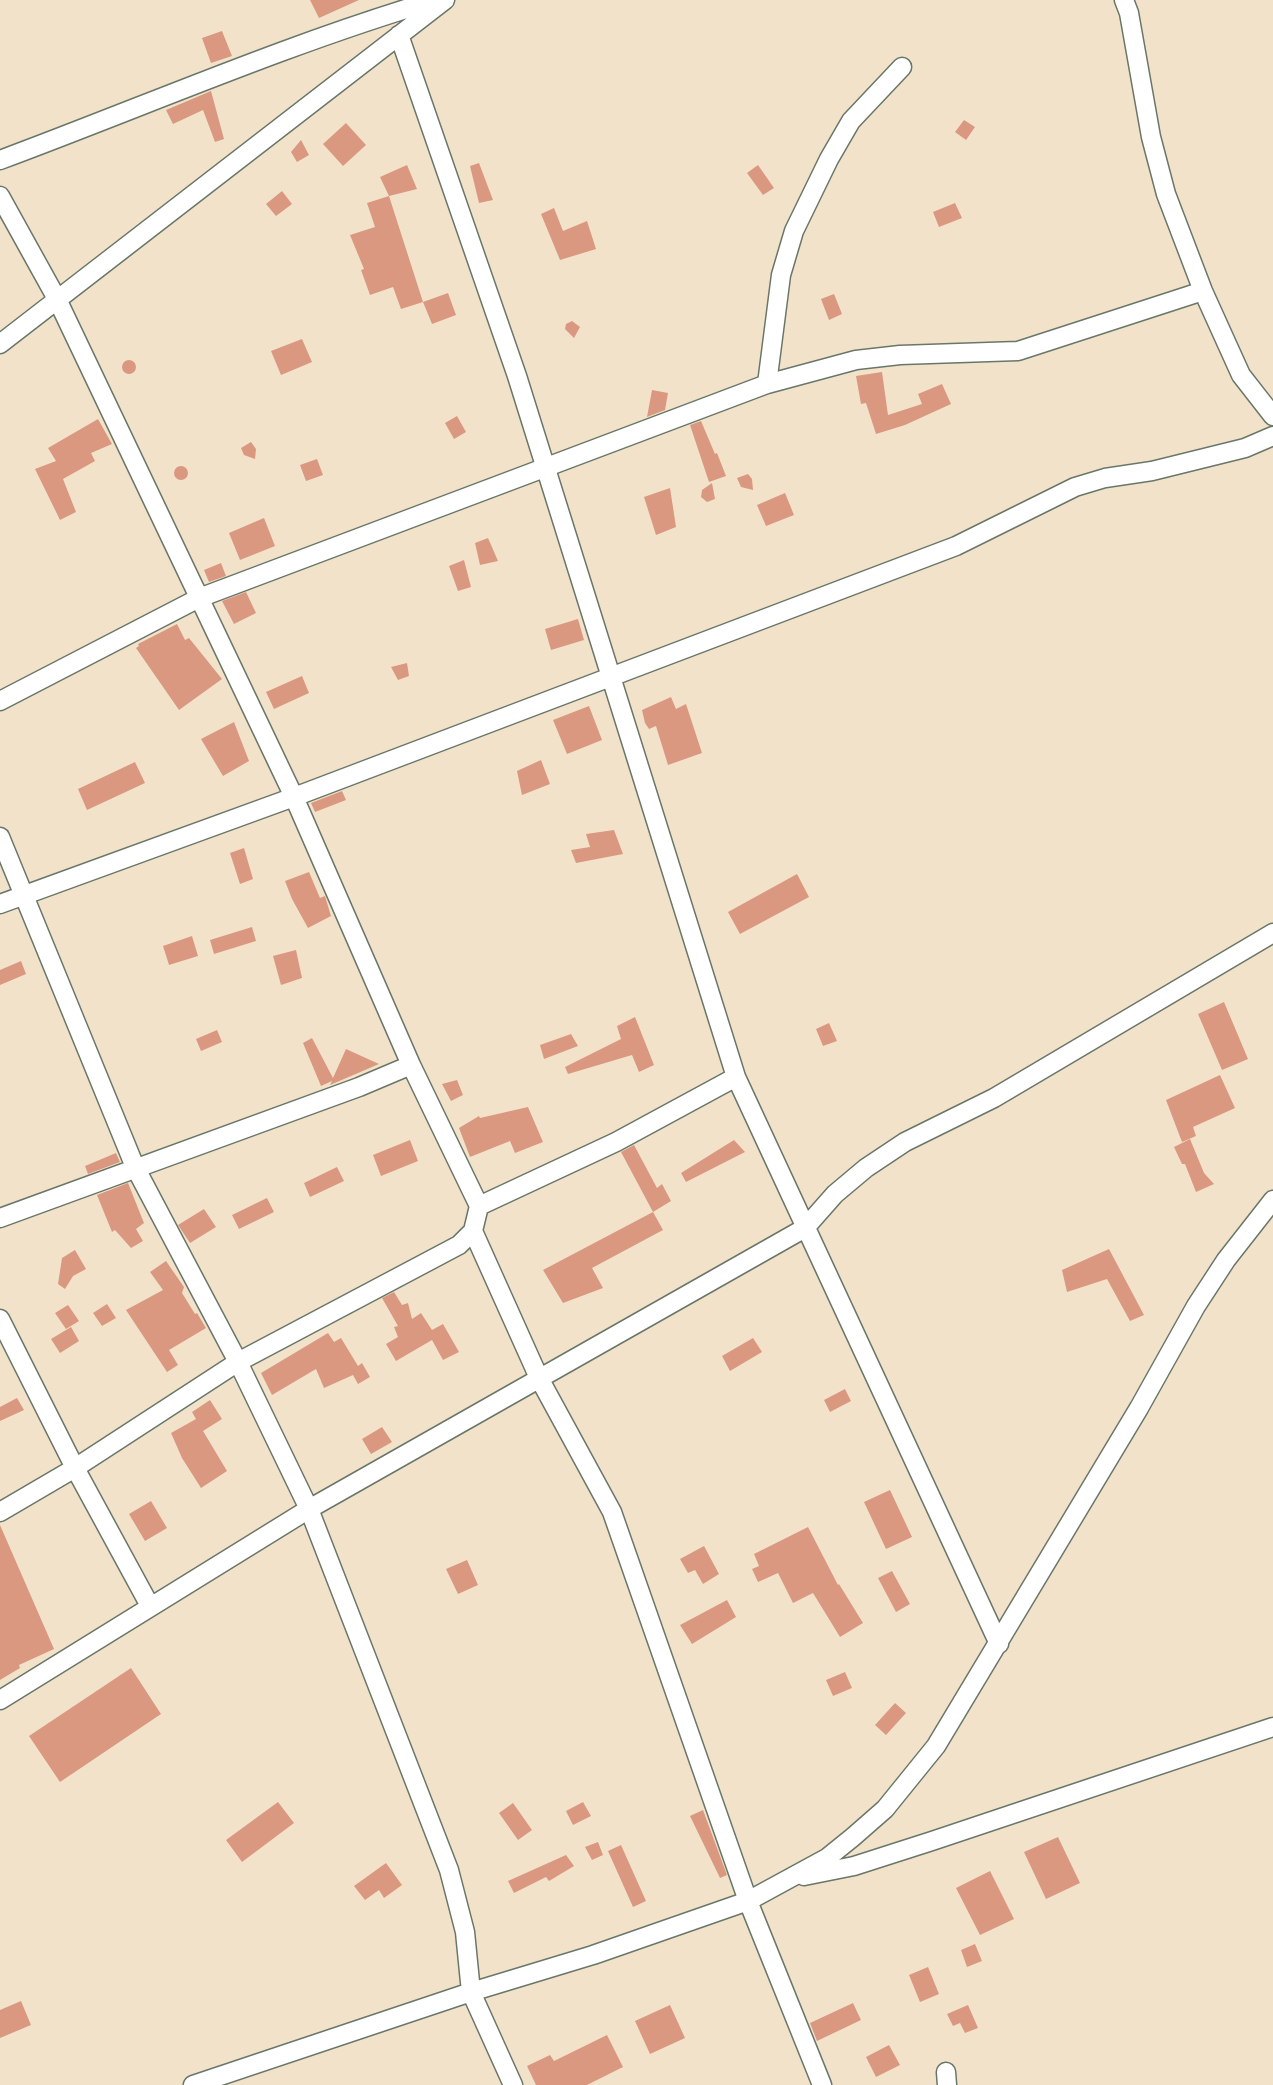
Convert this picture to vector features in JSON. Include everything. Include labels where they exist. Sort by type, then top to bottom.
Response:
[{"type":"street","points":[[0,160],[272,53],[435,0]]},
{"type":"street","points":[[0,344],[445,0]]},
{"type":"street","points":[[1124,0],[1129,13],[1166,194],[1203,291],[1241,375],[1273,416]]},
{"type":"street","points":[[399,35],[517,376],[736,1077],[999,1644]]},
{"type":"street","points":[[767,383],[781,275],[794,231],[850,121],[902,67]]},
{"type":"street","points":[[0,196],[57,299],[199,598],[293,797],[411,1065],[479,1206],[472,1231],[459,1245],[238,1362],[75,1468],[0,1512]]},
{"type":"street","points":[[0,701],[199,598],[767,383],[856,360],[900,355],[1018,351],[1203,291]]},
{"type":"street","points":[[0,904],[293,797],[956,547],[1075,487],[1245,448],[1273,436]]},
{"type":"street","points":[[0,837],[135,1167],[238,1362],[309,1509],[449,1870],[465,1932],[471,1992],[513,2085]]},
{"type":"street","points":[[0,1700],[309,1509],[805,1228],[835,1195],[905,1142],[994,1098],[1273,933]]},
{"type":"street","points":[[0,1217],[359,1087],[411,1065]]},
{"type":"street","points":[[479,1206],[616,1142],[736,1077]]},
{"type":"street","points":[[193,2085],[471,1992],[593,1955],[748,1901],[827,1858],[885,1809],[936,1746],[1139,1408],[1196,1307],[1226,1260],[1273,1200]]},
{"type":"street","points":[[472,1231],[539,1378],[612,1512],[748,1901],[822,2085]]},
{"type":"street","points":[[0,1319],[75,1468],[150,1606]]},
{"type":"street","points":[[787,1880],[854,1866],[1273,1727]]},
{"type":"building","points":[[310,0],[359,0],[319,18]]},
{"type":"building","points":[[222,31],[232,56],[211,63],[202,38]]},
{"type":"building","points":[[211,91],[224,139],[215,142],[203,110],[173,124],[166,110]]},
{"type":"building","points":[[964,120],[975,127],[966,140],[955,132]]},
{"type":"building","points":[[346,123],[366,145],[343,166],[323,144]]},
{"type":"building","points":[[301,140],[309,155],[297,162],[291,152]]},
{"type":"building","points":[[479,163],[493,200],[479,203],[470,166]]},
{"type":"building","points":[[407,165],[417,189],[389,196],[380,177]]},
{"type":"building","points":[[758,165],[774,188],[763,195],[747,173]]},
{"type":"building","points":[[282,191],[292,204],[276,216],[266,204]]},
{"type":"building","points":[[389,196],[423,302],[401,309],[393,287],[370,295],[361,270],[364,269],[350,235],[375,227],[367,203]]},
{"type":"building","points":[[955,203],[962,218],[939,227],[933,212]]},
{"type":"building","points":[[554,208],[563,231],[587,221],[596,249],[560,260],[541,214]]},
{"type":"building","points":[[448,293],[456,315],[432,324],[423,302]]},
{"type":"building","points":[[834,294],[842,314],[829,320],[821,299]]},
{"type":"building","points":[[572,321],[580,327],[574,338],[565,329],[566,324]]},
{"type":"building","points":[[302,339],[312,362],[281,375],[271,351]]},
{"type":"building","points":[[126,360],[132,360],[136,367],[132,374],[126,374],[122,370],[122,364]]},
{"type":"building","points":[[882,372],[888,415],[922,404],[918,394],[942,384],[951,404],[905,425],[876,434],[866,403],[861,404],[856,376]]},
{"type":"building","points":[[652,390],[668,393],[665,410],[647,417]]},
{"type":"building","points":[[457,416],[466,432],[454,439],[445,423]]},
{"type":"building","points":[[98,419],[112,444],[91,453],[95,461],[63,479],[76,512],[60,520],[35,469],[56,461],[48,448]]},
{"type":"building","points":[[701,421],[726,476],[709,482],[690,425]]},
{"type":"building","points":[[251,442],[256,449],[255,459],[244,455],[241,448]]},
{"type":"building","points":[[317,459],[323,475],[306,481],[300,465]]},
{"type":"building","points":[[178,466],[184,466],[188,473],[184,480],[178,480],[174,476],[174,470]]},
{"type":"building","points":[[748,474],[752,479],[753,490],[741,487],[737,478]]},
{"type":"building","points":[[712,483],[715,499],[707,502],[701,497],[702,490]]},
{"type":"building","points":[[670,488],[676,527],[656,535],[644,497]]},
{"type":"building","points":[[785,493],[794,515],[766,526],[757,505]]},
{"type":"building","points":[[264,518],[275,546],[240,560],[229,533]]},
{"type":"building","points":[[488,538],[498,561],[480,565],[475,543]]},
{"type":"building","points":[[464,560],[471,587],[458,591],[449,566]]},
{"type":"building","points":[[221,563],[226,576],[209,582],[204,570]]},
{"type":"building","points":[[246,592],[256,613],[234,624],[222,601]]},
{"type":"building","points":[[578,619],[584,640],[551,650],[545,629]]},
{"type":"building","points":[[177,624],[185,640],[189,638],[222,679],[179,710],[136,648],[138,644]]},
{"type":"building","points":[[407,663],[409,676],[398,680],[391,667]]},
{"type":"building","points":[[302,676],[309,693],[274,709],[266,692]]},
{"type":"building","points":[[671,697],[676,709],[686,704],[702,753],[668,765],[656,726],[649,729],[642,710]]},
{"type":"building","points":[[589,706],[602,740],[567,754],[553,720]]},
{"type":"building","points":[[234,722],[249,761],[223,776],[201,739]]},
{"type":"building","points":[[541,760],[550,784],[522,795],[517,771]]},
{"type":"building","points":[[135,762],[145,783],[87,810],[78,789]]},
{"type":"building","points":[[342,791],[346,800],[315,812],[311,803]]},
{"type":"building","points":[[614,830],[623,854],[576,863],[571,850],[590,847],[586,834]]},
{"type":"building","points":[[244,848],[253,879],[240,884],[230,853]]},
{"type":"building","points":[[309,872],[320,898],[325,896],[331,916],[308,928],[285,881]]},
{"type":"building","points":[[797,874],[809,897],[740,934],[728,912]]},
{"type":"building","points":[[252,927],[256,941],[214,954],[210,940]]},
{"type":"building","points":[[192,936],[198,956],[169,965],[163,946]]},
{"type":"building","points":[[296,950],[302,978],[281,985],[273,956]]},
{"type":"building","points":[[21,961],[26,974],[0,985],[0,970]]},
{"type":"building","points":[[1224,1002],[1248,1059],[1222,1070],[1198,1014]]},
{"type":"building","points":[[635,1017],[654,1065],[639,1072],[632,1055],[568,1074],[565,1067],[621,1039],[617,1026]]},
{"type":"building","points":[[829,1023],[837,1041],[823,1046],[816,1029]]},
{"type":"building","points":[[217,1030],[222,1042],[201,1051],[196,1039]]},
{"type":"building","points":[[571,1034],[578,1046],[544,1059],[540,1045]]},
{"type":"building","points":[[312,1038],[333,1078],[346,1049],[379,1064],[330,1085],[332,1081],[321,1086],[303,1043]]},
{"type":"building","points":[[1220,1075],[1235,1108],[1193,1127],[1196,1136],[1182,1142],[1166,1100]]},
{"type":"building","points":[[457,1080],[463,1095],[451,1101],[442,1084]]},
{"type":"building","points":[[528,1107],[543,1142],[515,1153],[510,1141],[470,1157],[459,1128],[479,1116],[480,1118]]},
{"type":"building","points":[[1190,1139],[1204,1173],[1214,1184],[1196,1192],[1185,1164],[1182,1164],[1174,1147]]},
{"type":"building","points":[[410,1140],[418,1161],[381,1176],[373,1155]]},
{"type":"building","points":[[734,1140],[745,1152],[686,1182],[681,1173]]},
{"type":"building","points":[[634,1145],[657,1188],[662,1184],[671,1201],[653,1212],[621,1152]]},
{"type":"building","points":[[116,1153],[120,1162],[88,1174],[85,1166]]},
{"type":"building","points":[[337,1167],[344,1181],[310,1197],[304,1183]]},
{"type":"building","points":[[128,1183],[144,1223],[136,1229],[143,1241],[131,1248],[115,1230],[112,1232],[97,1195]]},
{"type":"building","points":[[267,1198],[274,1212],[239,1229],[232,1215]]},
{"type":"building","points":[[204,1209],[216,1227],[190,1243],[178,1225]]},
{"type":"building","points":[[653,1212],[663,1230],[592,1268],[603,1288],[563,1303],[543,1270]]},
{"type":"building","points":[[1109,1249],[1144,1315],[1130,1321],[1107,1279],[1067,1292],[1062,1270]]},
{"type":"building","points":[[75,1250],[86,1269],[73,1276],[65,1289],[58,1284],[62,1258]]},
{"type":"building","points":[[166,1261],[184,1287],[182,1293],[206,1328],[169,1350],[178,1365],[167,1372],[126,1310],[163,1290],[150,1272]]},
{"type":"building","points":[[394,1292],[402,1305],[408,1303],[412,1319],[421,1313],[432,1330],[443,1324],[459,1352],[443,1360],[432,1340],[396,1361],[386,1344],[398,1337],[394,1327],[398,1326],[382,1298]]},
{"type":"building","points":[[107,1304],[116,1318],[102,1326],[93,1313]]},
{"type":"building","points":[[68,1305],[79,1321],[66,1329],[55,1313]]},
{"type":"building","points":[[71,1327],[79,1341],[60,1353],[51,1339]]},
{"type":"building","points":[[328,1333],[334,1342],[341,1338],[358,1366],[362,1363],[370,1377],[358,1384],[353,1375],[324,1388],[316,1369],[272,1395],[261,1373]]},
{"type":"building","points":[[753,1338],[762,1352],[730,1371],[722,1356]]},
{"type":"building","points":[[845,1389],[851,1401],[830,1412],[824,1400]]},
{"type":"building","points":[[17,1398],[24,1410],[0,1421],[0,1407]]},
{"type":"building","points":[[210,1400],[222,1419],[203,1431],[227,1471],[201,1488],[182,1458],[171,1433],[196,1419],[192,1412]]},
{"type":"building","points":[[382,1427],[392,1442],[371,1454],[362,1439]]},
{"type":"building","points":[[890,1490],[912,1537],[886,1549],[864,1502]]},
{"type":"building","points":[[151,1501],[167,1528],[145,1541],[129,1514]]},
{"type":"building","points":[[0,1525],[54,1649],[19,1665],[20,1668],[0,1680]]},
{"type":"building","points":[[808,1527],[838,1585],[863,1623],[840,1637],[813,1593],[793,1603],[778,1573],[758,1582],[752,1569],[759,1566],[754,1554]]},
{"type":"building","points":[[704,1546],[719,1574],[703,1584],[695,1570],[688,1573],[680,1559]]},
{"type":"building","points":[[467,1560],[478,1585],[458,1594],[446,1569]]},
{"type":"building","points":[[892,1571],[910,1604],[896,1612],[878,1578]]},
{"type":"building","points":[[727,1600],[736,1617],[692,1644],[680,1625]]},
{"type":"building","points":[[131,1668],[161,1714],[60,1782],[29,1736]]},
{"type":"building","points":[[845,1672],[852,1688],[833,1696],[826,1680]]},
{"type":"building","points":[[895,1703],[906,1713],[886,1735],[875,1725]]},
{"type":"building","points":[[278,1802],[294,1823],[242,1862],[226,1840]]},
{"type":"building","points":[[583,1802],[591,1816],[573,1825],[566,1811]]},
{"type":"building","points":[[513,1803],[532,1830],[518,1840],[499,1813]]},
{"type":"building","points":[[703,1810],[727,1875],[720,1878],[690,1816]]},
{"type":"building","points":[[1058,1837],[1080,1883],[1046,1899],[1024,1852]]},
{"type":"building","points":[[598,1842],[603,1855],[592,1860],[585,1847]]},
{"type":"building","points":[[621,1845],[646,1901],[633,1907],[608,1851]]},
{"type":"building","points":[[566,1855],[574,1866],[549,1881],[546,1877],[514,1893],[508,1881]]},
{"type":"building","points":[[386,1863],[402,1885],[384,1898],[379,1890],[365,1900],[354,1886]]},
{"type":"building","points":[[990,1871],[1014,1919],[980,1935],[956,1888]]},
{"type":"building","points":[[975,1944],[982,1961],[967,1967],[961,1950]]},
{"type":"building","points":[[928,1967],[939,1994],[920,2002],[909,1975]]},
{"type":"building","points":[[21,2001],[31,2025],[0,2038],[0,2010]]},
{"type":"building","points":[[853,2003],[861,2020],[817,2041],[810,2023]]},
{"type":"building","points":[[670,2005],[685,2038],[650,2054],[635,2021]]},
{"type":"building","points":[[968,2005],[978,2028],[965,2033],[960,2023],[953,2026],[947,2014]]},
{"type":"building","points":[[607,2035],[623,2067],[587,2085],[536,2085],[527,2066],[550,2055],[554,2061]]},
{"type":"building","points":[[889,2045],[900,2065],[876,2077],[866,2057]]}]
